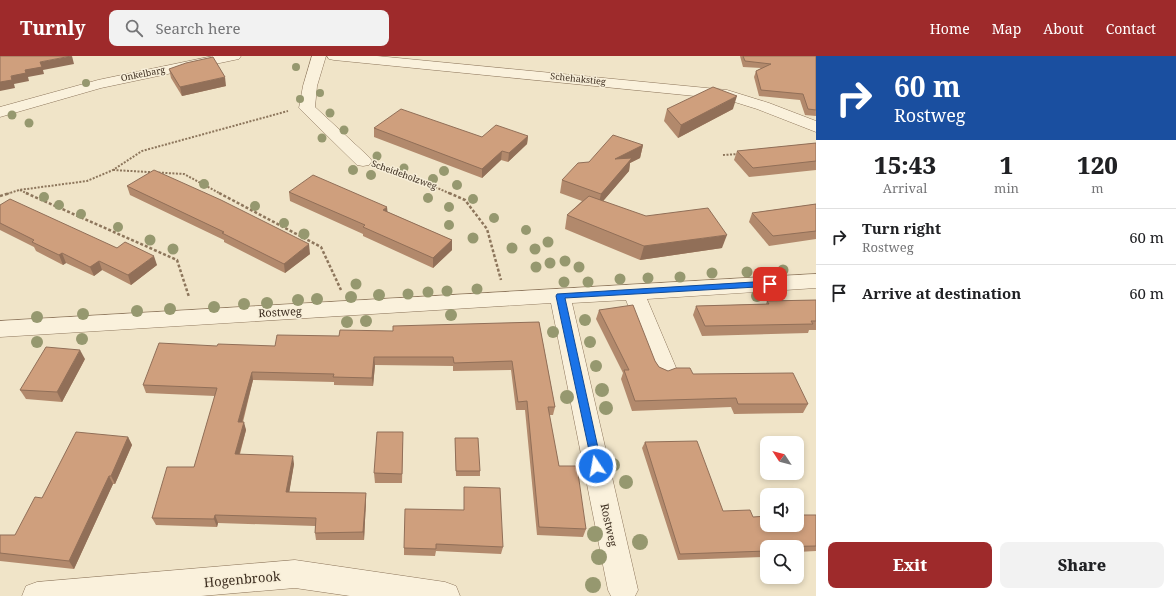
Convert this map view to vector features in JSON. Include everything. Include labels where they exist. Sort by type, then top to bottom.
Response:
[{"type":"street","name":"Onkelbarg","points":[[0,112],[98,84],[234,56]]},
{"type":"street","points":[[307,108],[310,86],[319,56]]},
{"type":"street","name":"Schehakstieg","points":[[334,56],[727,95],[763,106],[816,127]]},
{"type":"street","name":"Onkelbarg","points":[[0,127],[19,120],[52,96]]},
{"type":"street","name":"Scheideholzweg","points":[[307,108],[363,161]]},
{"type":"street","name":"Rostweg","points":[[0,329],[505,298],[816,281]]},
{"type":"street","points":[[634,292],[665,370]]},
{"type":"street","name":"Rostweg","points":[[560,296],[622,594]]},
{"type":"street","name":"Hogenbrook","points":[[37,596],[296,574],[446,596]]},
{"type":"path","points":[[0,196],[20,190],[88,181],[113,170],[142,151],[284,111],[307,108]]},
{"type":"path","points":[[723,155],[746,153]]},
{"type":"path","name":"Scheideholzweg","points":[[363,161],[406,174],[465,200],[487,229],[498,262],[505,298]]},
{"type":"path","points":[[113,170],[184,174],[321,247],[350,308]]},
{"type":"path","points":[[20,190],[177,260],[196,318]]},
{"type":"building","points":[[0,56],[71,56],[40,62],[42,67],[25,70],[26,73],[11,76],[12,80],[0,82]]},
{"type":"building","points":[[743,56],[816,56],[816,110],[808,109],[803,94],[761,90],[756,71],[771,64],[745,61]]},
{"type":"building","points":[[213,57],[225,77],[180,87],[169,69],[186,63]]},
{"type":"building","points":[[713,87],[737,96],[681,125],[667,109]]},
{"type":"building","points":[[401,109],[482,137],[496,125],[528,136],[509,153],[502,151],[482,169],[374,128]]},
{"type":"building","points":[[613,135],[643,145],[615,159],[632,158],[601,194],[562,180],[578,163],[589,162]]},
{"type":"building","points":[[816,143],[816,161],[753,168],[737,151]]},
{"type":"building","points":[[154,170],[221,200],[309,244],[284,264],[222,233],[224,232],[127,186]]},
{"type":"building","points":[[313,175],[387,207],[383,210],[452,240],[433,258],[363,227],[365,225],[289,192]]},
{"type":"building","points":[[589,196],[646,216],[708,208],[727,235],[644,246],[567,215]]},
{"type":"building","points":[[10,199],[117,248],[125,242],[154,256],[128,275],[99,261],[90,267],[62,253],[59,255],[32,242],[34,240],[0,223],[0,205]]},
{"type":"building","points":[[816,204],[816,231],[773,236],[752,213]]},
{"type":"building","points":[[816,300],[816,321],[811,321],[813,324],[705,326],[696,306],[769,304],[767,301]]},
{"type":"building","points":[[633,305],[655,361],[659,367],[668,371],[676,368],[690,368],[693,374],[793,373],[808,404],[738,404],[736,398],[635,401],[624,370],[629,370],[599,310]]},
{"type":"building","points":[[539,322],[555,407],[548,407],[559,466],[577,466],[586,529],[539,527],[527,401],[518,402],[512,361],[454,363],[453,357],[374,357],[372,378],[333,377],[334,374],[252,372],[238,422],[244,422],[235,454],[293,456],[286,492],[366,493],[363,532],[315,533],[316,518],[215,515],[214,519],[152,518],[167,467],[194,467],[217,388],[143,385],[159,343],[217,346],[218,344],[275,346],[277,335],[339,336],[340,330],[393,331],[393,326]]},
{"type":"building","points":[[46,347],[80,350],[57,392],[20,390]]},
{"type":"building","points":[[76,432],[128,437],[111,476],[109,476],[69,561],[0,553],[0,535],[15,535],[35,497],[42,498]]},
{"type":"building","points":[[377,432],[403,432],[402,474],[374,473]]},
{"type":"building","points":[[455,438],[478,438],[480,471],[456,471]]},
{"type":"building","points":[[697,441],[723,511],[750,510],[753,517],[760,516],[760,532],[804,532],[804,515],[816,515],[816,546],[804,546],[804,540],[760,540],[760,551],[680,554],[645,442]]},
{"type":"building","points":[[464,487],[500,488],[503,547],[436,544],[436,549],[404,548],[405,509],[464,510]]},
{"type":"route","points":[[596,466],[560,296],[770,284]]}]
